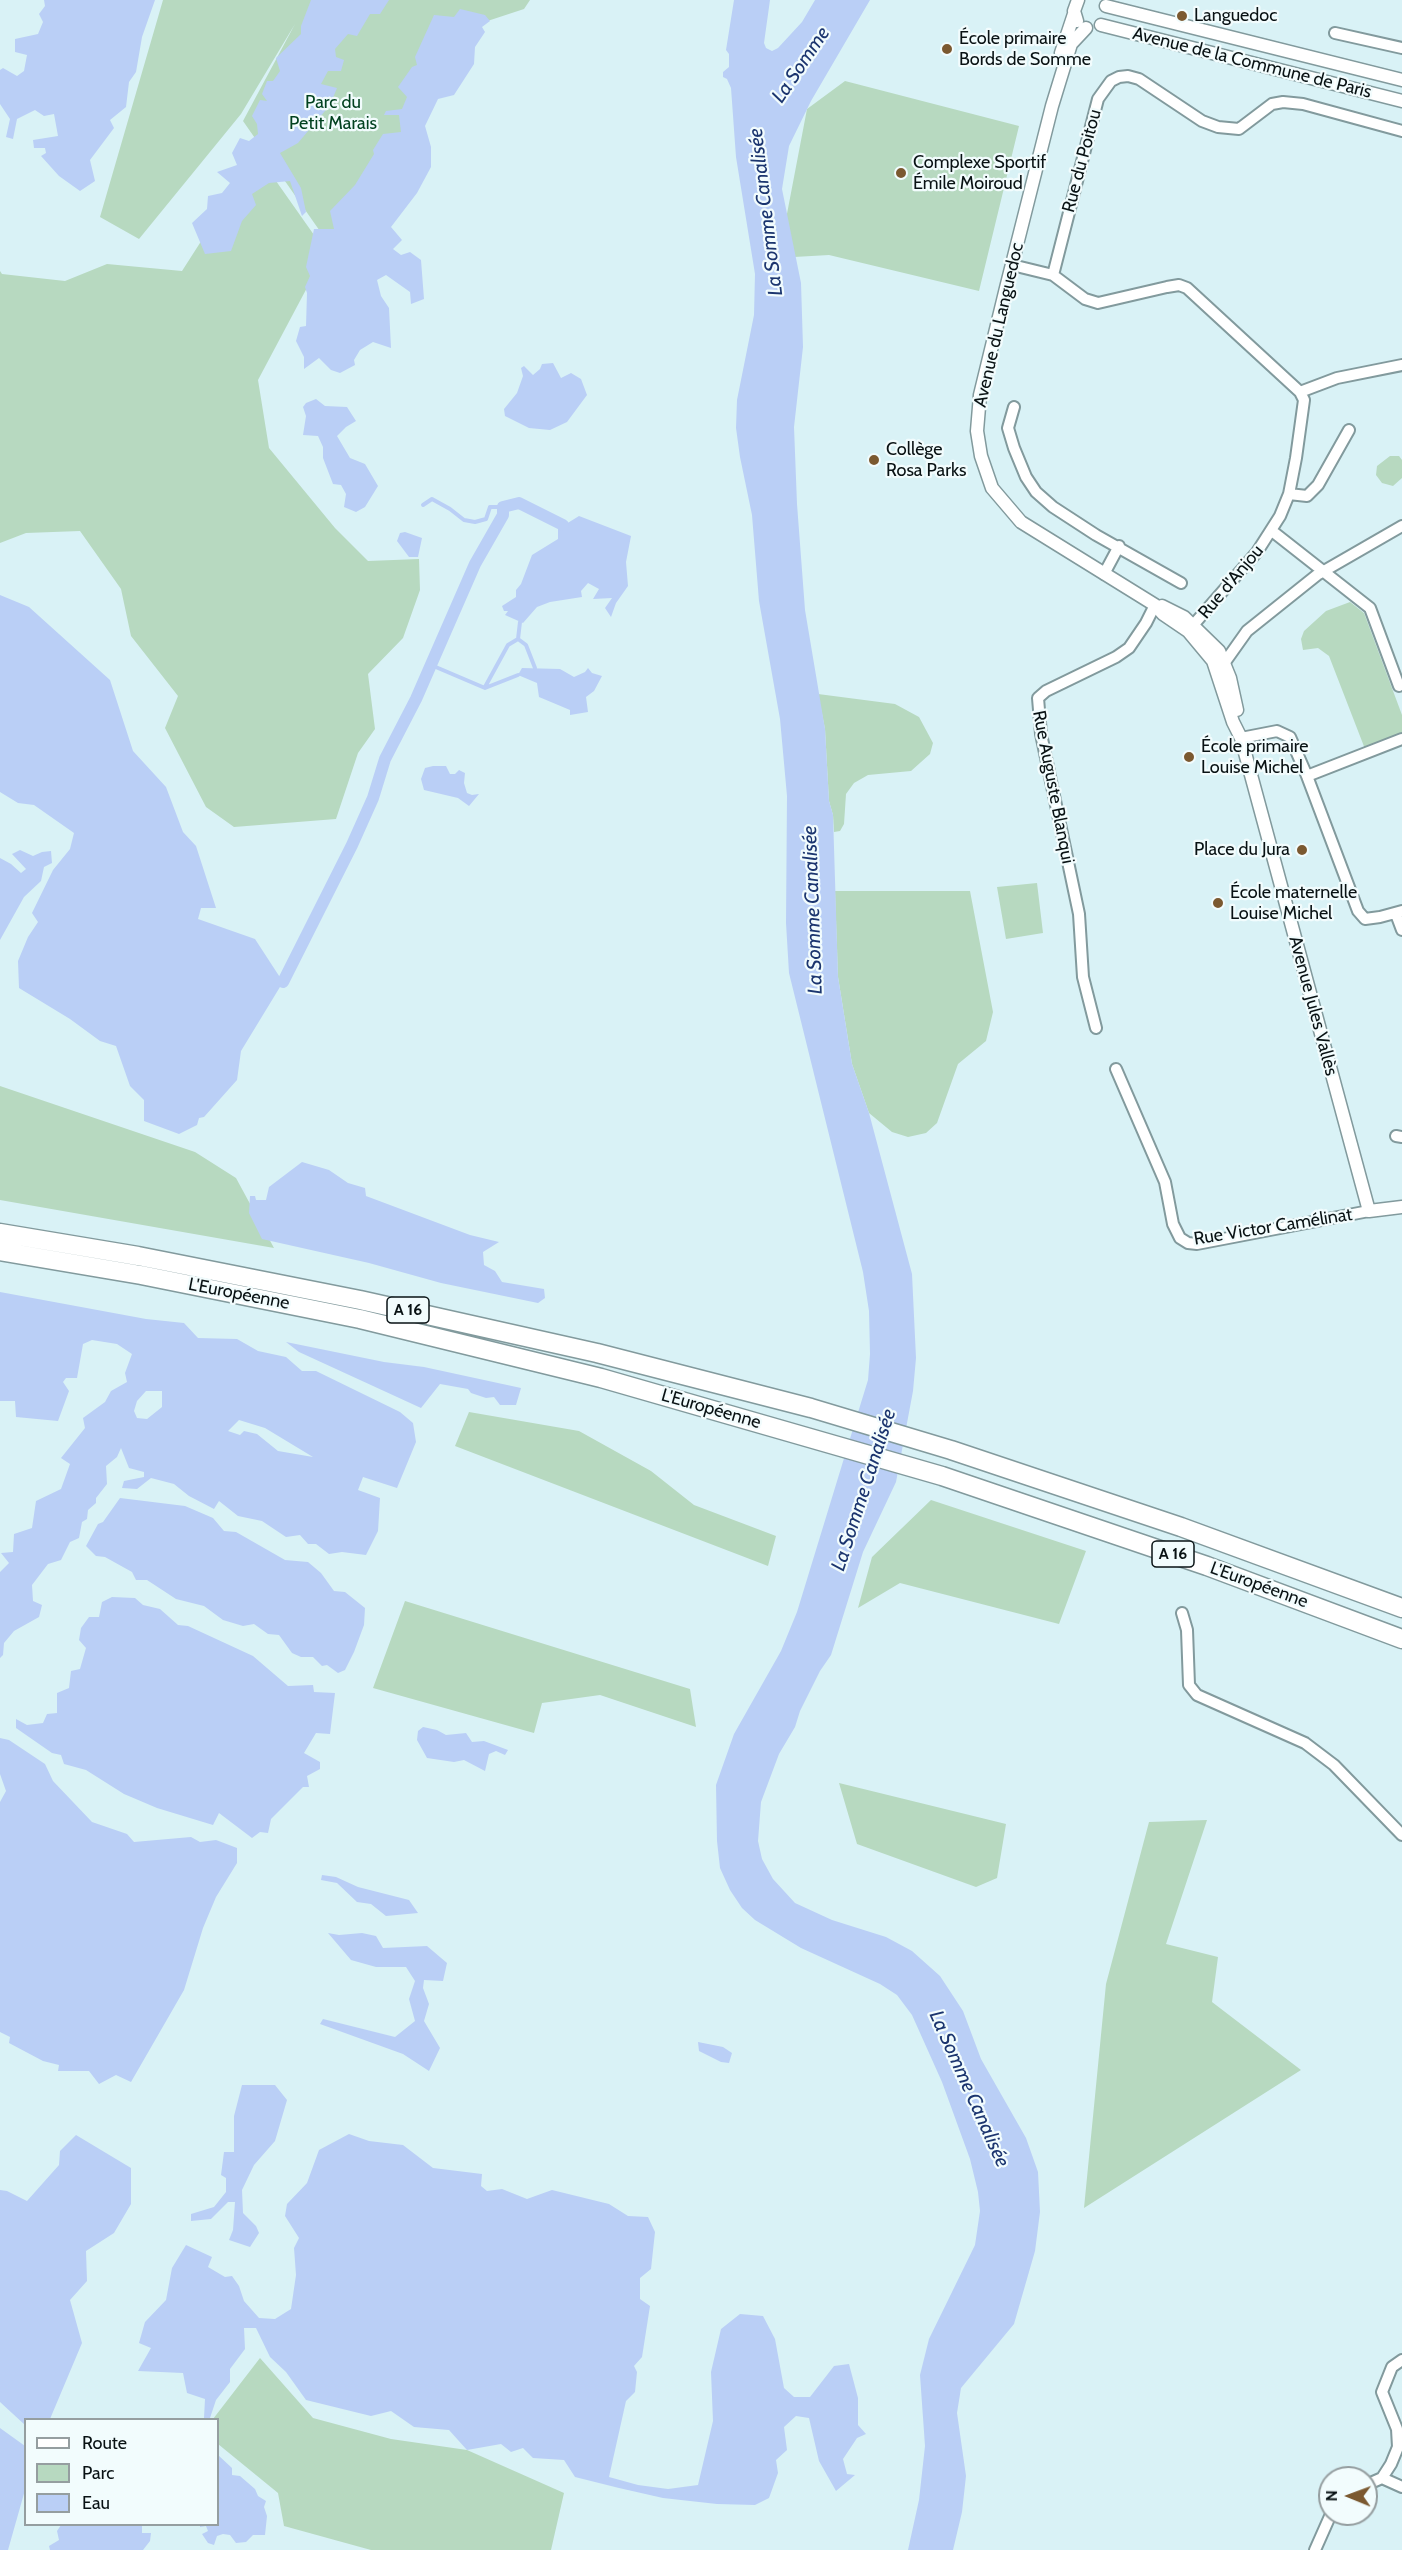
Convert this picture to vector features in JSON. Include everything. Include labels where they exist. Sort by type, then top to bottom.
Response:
[{"type":"highway","name":"L'Européenne","points":[[0,1233],[381,1304],[597,1353],[811,1408],[951,1450],[1181,1527],[1402,1608]]},
{"type":"highway","name":"L'Européenne","points":[[0,1251],[176,1282],[360,1319],[601,1378],[942,1476],[1207,1566],[1402,1639]]},
{"type":"street","name":"Avenue du Languedoc","points":[[1052,106],[1051,92],[1078,0]]},
{"type":"street","points":[[1074,14],[1079,23],[1086,28],[1101,25],[1106,15],[1104,3]]},
{"type":"street","name":"Avenue de la Commune de Paris","points":[[1104,3],[1402,80]]},
{"type":"street","name":"Avenue de la Commune de Paris","points":[[1101,25],[1402,101]]},
{"type":"street","name":"Avenue du Languedoc","points":[[1086,28],[1071,44],[1052,106],[980,394],[977,431],[981,456],[992,488],[1021,522],[1155,605],[1163,614],[1191,628],[1211,648]]},
{"type":"street","points":[[1335,33],[1402,48]]},
{"type":"street","name":"Rue du Poitou","points":[[1053,275],[1098,99],[1111,81],[1119,77],[1128,76],[1139,79],[1202,121],[1218,127],[1239,129],[1272,104],[1283,102],[1303,104],[1402,131]]},
{"type":"street","points":[[1012,265],[1053,275],[1085,298],[1098,303],[1179,285],[1187,288],[1300,392],[1337,378],[1402,365]]},
{"type":"street","name":"Rue d'Anjou","points":[[1191,628],[1257,552],[1272,531],[1289,494],[1304,400],[1300,392]]},
{"type":"street","points":[[1014,407],[1008,428],[1026,477],[1036,492],[1053,507],[1096,535],[1181,583]]},
{"type":"street","points":[[1289,494],[1307,496],[1317,485],[1349,430]]},
{"type":"street","points":[[1225,662],[1247,631],[1324,571],[1402,526]]},
{"type":"street","points":[[1272,531],[1370,608],[1401,688]]},
{"type":"street","points":[[1104,574],[1119,546]]},
{"type":"street","name":"Rue Auguste Blanqui","points":[[1096,1028],[1083,977],[1079,914],[1041,734],[1037,708],[1038,698],[1046,691],[1116,657],[1129,648],[1155,605]]},
{"type":"street","name":"Avenue Jules Vallès","points":[[1211,648],[1225,662],[1239,717],[1240,735],[1369,1211]]},
{"type":"street","name":"Avenue Jules Vallès","points":[[1211,648],[1233,722],[1240,735]]},
{"type":"street","points":[[1240,735],[1277,732],[1290,737],[1358,911],[1365,919],[1399,912],[1402,930]]},
{"type":"street","points":[[1307,776],[1402,739]]},
{"type":"street","name":"Rue Victor Camélinat","points":[[1116,1069],[1165,1182],[1173,1224],[1180,1238],[1188,1243],[1197,1244],[1369,1211]]},
{"type":"street","points":[[1369,1211],[1402,1207]]},
{"type":"street","points":[[1182,1613],[1187,1629],[1189,1685],[1197,1695],[1305,1743],[1334,1765],[1402,1835]]},
{"type":"street","points":[[1378,2480],[1382,2478],[1398,2447],[1397,2429],[1382,2392],[1392,2367],[1402,2360]]},
{"type":"street","points":[[1382,2478],[1402,2487]]},
{"type":"street","points":[[1315,2550],[1326,2526]]},
{"type":"green space","name":"Parc du Petit Marais","points":[[163,0],[530,0],[524,9],[454,32],[345,267],[243,121],[295,24],[241,114],[139,239],[100,217]]},
{"type":"green space","name":"Complexe Sportif Émile Moiroud","points":[[845,81],[1019,126],[979,291],[829,255],[794,257],[786,219],[807,109]]},
{"type":"green space","points":[[257,154],[326,252],[258,380],[269,448],[335,528],[368,561],[419,559],[420,590],[403,638],[368,674],[375,729],[358,753],[336,819],[234,827],[206,807],[165,728],[178,696],[131,636],[121,589],[80,531],[26,533],[0,543],[0,271],[2,274],[65,281],[107,264],[182,271]]},
{"type":"green space","points":[[1390,456],[1399,456],[1402,460],[1402,478],[1393,486],[1382,483],[1376,475],[1377,466]]},
{"type":"green space","points":[[1350,602],[1364,613],[1402,715],[1402,733],[1365,749],[1329,656],[1318,648],[1303,650],[1301,639],[1304,631],[1326,611]]},
{"type":"green space","points":[[818,694],[895,704],[919,717],[933,743],[930,754],[911,771],[868,775],[854,783],[846,794],[844,824],[840,831],[834,832],[829,801],[825,729]]},
{"type":"green space","points":[[1037,883],[1043,933],[1006,939],[997,887]]},
{"type":"green space","points":[[835,891],[970,891],[993,1012],[986,1041],[958,1064],[937,1123],[926,1133],[908,1137],[892,1132],[869,1113],[852,1064],[838,977]]},
{"type":"green space","points":[[0,1086],[195,1152],[236,1178],[274,1248],[0,1200]]},
{"type":"green space","points":[[469,1412],[579,1431],[651,1471],[694,1505],[776,1536],[768,1566],[455,1446]]},
{"type":"green space","points":[[931,1500],[1086,1551],[1059,1624],[900,1583],[858,1608],[872,1557]]},
{"type":"green space","points":[[405,1601],[690,1689],[696,1727],[600,1695],[542,1703],[534,1733],[373,1688]]},
{"type":"green space","points":[[839,1783],[1006,1824],[997,1878],[976,1887],[857,1844]]},
{"type":"green space","points":[[1207,1820],[1166,1944],[1218,1957],[1212,2002],[1301,2070],[1084,2208],[1106,1984],[1149,1822]]},
{"type":"green space","points":[[260,2358],[313,2418],[391,2439],[467,2450],[564,2493],[551,2550],[371,2550],[284,2526],[278,2493],[219,2445],[219,2418],[214,2418]]},
{"type":"water","points":[[44,0],[155,0],[142,37],[136,72],[129,82],[126,107],[110,120],[114,128],[90,160],[95,181],[80,191],[59,176],[41,156],[46,153],[45,148],[34,148],[33,140],[58,136],[54,114],[44,116],[35,110],[17,119],[13,139],[6,137],[10,119],[0,104],[0,70],[3,68],[17,76],[24,71],[27,55],[15,52],[15,39],[38,34],[43,22],[39,14],[45,6]]},
{"type":"water","points":[[311,0],[389,0],[380,14],[370,14],[357,36],[348,34],[335,49],[336,57],[344,60],[341,71],[328,71],[321,84],[337,88],[330,105],[298,143],[280,153],[301,188],[306,212],[302,216],[290,181],[269,183],[252,194],[256,205],[242,221],[231,251],[205,254],[192,223],[207,209],[208,196],[222,193],[230,183],[217,172],[237,165],[232,153],[240,138],[249,141],[258,134],[257,124],[252,116],[260,100],[267,101],[262,94],[267,81],[273,81],[280,71],[276,58],[301,34],[301,26]]},
{"type":"water","points":[[734,0],[770,0],[764,43],[766,48],[772,51],[778,48],[802,22],[815,0],[870,0],[811,101],[789,146],[782,189],[801,283],[803,347],[794,427],[797,504],[805,610],[825,729],[829,801],[833,815],[838,977],[852,1064],[869,1113],[912,1274],[916,1358],[913,1391],[896,1482],[863,1552],[831,1655],[820,1671],[800,1711],[795,1727],[779,1754],[761,1802],[758,1841],[762,1859],[773,1879],[795,1903],[832,1920],[886,1937],[912,1951],[940,1976],[963,2011],[981,2059],[1026,2138],[1038,2172],[1040,2212],[1035,2251],[1014,2324],[961,2388],[957,2413],[966,2476],[962,2512],[953,2550],[908,2550],[919,2500],[925,2446],[920,2375],[929,2339],[975,2245],[980,2211],[970,2159],[942,2082],[912,2015],[897,1995],[880,1984],[801,1948],[755,1920],[742,1908],[730,1890],[720,1868],[717,1841],[716,1785],[734,1734],[781,1651],[797,1612],[868,1380],[870,1354],[869,1311],[863,1272],[789,973],[786,923],[787,796],[780,719],[759,601],[752,515],[736,428],[737,400],[754,315],[755,274],[736,157],[731,88],[727,79],[723,77],[723,72],[729,67],[729,54],[726,50]]},
{"type":"water","points":[[460,9],[485,15],[490,21],[482,27],[485,32],[475,47],[474,64],[454,95],[438,99],[425,126],[431,147],[431,167],[417,193],[391,227],[402,240],[393,249],[401,255],[410,252],[421,260],[424,299],[411,304],[410,292],[386,275],[377,280],[381,296],[389,308],[391,348],[373,342],[360,350],[354,360],[355,365],[340,373],[331,370],[319,358],[304,369],[304,357],[296,341],[300,327],[306,326],[307,293],[305,287],[310,276],[306,267],[314,229],[334,229],[330,211],[355,185],[383,134],[401,132],[399,115],[384,115],[386,111],[402,109],[407,97],[398,87],[412,67],[417,65],[415,57],[434,15],[454,17]]},
{"type":"water","points":[[553,363],[561,378],[571,373],[581,379],[587,395],[567,422],[550,430],[529,428],[505,416],[504,409],[517,393],[523,376],[521,368],[524,366],[533,375],[542,364]]},
{"type":"water","points":[[316,399],[325,406],[347,407],[356,421],[337,436],[350,458],[365,464],[378,486],[365,507],[356,512],[344,507],[346,494],[341,485],[333,484],[318,436],[303,435],[306,416],[303,407],[306,403]]},
{"type":"water","points":[[579,516],[631,536],[626,562],[628,586],[616,603],[611,617],[605,608],[612,598],[593,599],[599,589],[588,583],[581,591],[582,597],[550,602],[537,607],[523,623],[505,615],[508,611],[504,611],[502,606],[516,597],[516,590],[521,584],[532,555],[558,539],[558,529]]},
{"type":"water","points":[[405,532],[422,538],[418,557],[409,557],[397,541],[400,533]]},
{"type":"water","points":[[0,595],[29,607],[110,680],[133,751],[166,787],[183,832],[196,846],[216,908],[201,908],[198,919],[255,939],[283,982],[241,1051],[237,1080],[204,1117],[199,1118],[197,1125],[179,1134],[144,1121],[144,1100],[130,1086],[116,1046],[100,1041],[70,1019],[19,988],[18,961],[28,937],[38,922],[32,913],[53,870],[70,849],[74,833],[34,805],[18,803],[0,792]]},
{"type":"water","points":[[522,668],[560,669],[574,677],[588,668],[592,673],[602,676],[594,691],[586,697],[588,712],[570,715],[570,710],[539,697],[537,683],[518,675]]},
{"type":"water","points":[[446,766],[450,774],[455,774],[459,770],[465,773],[464,783],[467,793],[479,794],[469,806],[458,798],[424,790],[421,779],[425,768]]},
{"type":"water","points":[[20,850],[33,856],[51,851],[52,863],[44,867],[41,881],[24,897],[0,940],[0,858],[21,873],[26,869],[12,854]]},
{"type":"water","points":[[302,1162],[329,1170],[348,1183],[365,1188],[366,1196],[470,1235],[499,1242],[483,1252],[484,1265],[495,1271],[502,1282],[544,1289],[545,1298],[538,1303],[441,1283],[369,1263],[262,1239],[249,1213],[250,1196],[255,1196],[256,1200],[266,1200],[269,1187]]},
{"type":"water","points":[[0,1292],[146,1319],[184,1323],[198,1338],[237,1339],[258,1351],[286,1357],[302,1371],[316,1371],[400,1412],[413,1423],[416,1442],[397,1488],[363,1477],[358,1490],[380,1498],[378,1531],[366,1555],[342,1552],[329,1554],[316,1544],[308,1544],[300,1535],[286,1537],[262,1521],[238,1516],[219,1501],[214,1509],[189,1496],[174,1484],[151,1478],[137,1489],[122,1488],[124,1481],[144,1477],[144,1472],[129,1468],[121,1448],[117,1457],[106,1466],[107,1484],[96,1498],[96,1503],[88,1510],[87,1519],[82,1522],[79,1538],[70,1542],[61,1560],[48,1564],[32,1585],[33,1601],[42,1605],[39,1617],[14,1631],[4,1643],[3,1655],[0,1658],[0,1572],[9,1563],[1,1553],[13,1552],[14,1534],[32,1528],[36,1501],[61,1489],[70,1464],[61,1458],[85,1428],[83,1418],[105,1402],[111,1391],[127,1382],[125,1373],[132,1354],[117,1344],[92,1340],[83,1344],[77,1378],[66,1378],[63,1382],[69,1391],[58,1421],[16,1417],[15,1401],[0,1401]],"holes":[[[146,1391],[162,1391],[162,1407],[147,1419],[137,1418],[134,1411],[137,1401]],[[239,1420],[265,1428],[313,1457],[278,1451],[257,1434],[244,1431],[240,1435],[228,1431]]]},
{"type":"water","points":[[286,1342],[384,1362],[424,1367],[521,1388],[516,1405],[500,1405],[494,1397],[486,1398],[471,1393],[468,1389],[440,1384],[421,1408],[299,1352]]},
{"type":"water","points":[[120,1498],[185,1506],[213,1518],[224,1531],[236,1532],[285,1560],[308,1562],[321,1573],[334,1591],[345,1592],[365,1608],[364,1625],[345,1670],[338,1673],[327,1665],[322,1666],[313,1657],[301,1657],[292,1653],[279,1635],[268,1634],[254,1624],[243,1626],[223,1620],[204,1606],[176,1599],[147,1580],[136,1580],[132,1572],[105,1557],[96,1556],[86,1546],[98,1524],[103,1522]]},
{"type":"water","points":[[112,1597],[135,1598],[143,1605],[160,1609],[178,1625],[188,1626],[253,1656],[288,1686],[313,1685],[314,1692],[335,1693],[330,1734],[316,1733],[304,1753],[320,1762],[320,1769],[307,1776],[309,1787],[303,1787],[271,1819],[268,1833],[260,1832],[252,1838],[219,1813],[213,1825],[157,1808],[124,1794],[86,1770],[64,1764],[61,1755],[52,1753],[16,1728],[16,1719],[27,1725],[43,1723],[47,1714],[57,1713],[57,1693],[69,1688],[71,1671],[80,1669],[86,1648],[79,1640],[81,1628],[89,1617],[99,1617],[102,1602]]},
{"type":"water","points":[[423,1727],[446,1735],[466,1733],[472,1742],[484,1741],[508,1750],[505,1755],[496,1751],[489,1754],[485,1771],[464,1760],[454,1762],[427,1758],[417,1740],[418,1731]]},
{"type":"water","points":[[0,1738],[9,1740],[45,1764],[53,1781],[92,1822],[127,1834],[134,1842],[191,1837],[200,1842],[216,1840],[237,1848],[237,1863],[216,1897],[203,1928],[184,1990],[131,2082],[116,2075],[99,2084],[89,2071],[58,2071],[59,2065],[43,2061],[9,2043],[10,2037],[0,2032],[0,1802],[6,1791],[0,1774]]},
{"type":"water","points":[[322,1875],[336,1877],[358,1887],[409,1900],[418,1913],[386,1916],[371,1904],[357,1902],[337,1883],[321,1880]]},
{"type":"water","points":[[328,1933],[339,1935],[362,1933],[376,1936],[383,1948],[427,1946],[447,1963],[443,1981],[424,1980],[423,1988],[429,2004],[424,2021],[440,2048],[429,2071],[403,2054],[320,2024],[323,2019],[395,2037],[415,2021],[409,1999],[415,1981],[406,1967],[376,1967],[351,1960]]},
{"type":"water","points":[[698,2042],[723,2047],[732,2053],[729,2063],[721,2062],[699,2051]]},
{"type":"water","points":[[242,2085],[275,2085],[287,2100],[275,2141],[254,2165],[242,2190],[243,2213],[256,2226],[259,2233],[250,2247],[229,2240],[233,2230],[235,2202],[228,2202],[211,2219],[191,2221],[191,2214],[214,2207],[226,2192],[226,2178],[221,2175],[224,2152],[234,2152],[234,2116]]},
{"type":"water","points":[[349,2134],[369,2141],[403,2145],[433,2168],[482,2174],[481,2186],[487,2191],[502,2189],[527,2199],[552,2190],[609,2204],[628,2216],[648,2217],[655,2232],[651,2269],[640,2278],[640,2299],[650,2306],[642,2357],[634,2366],[637,2372],[635,2392],[626,2401],[609,2477],[638,2485],[668,2489],[698,2485],[713,2421],[711,2372],[721,2329],[740,2314],[763,2316],[775,2339],[784,2388],[794,2397],[810,2397],[834,2366],[849,2364],[858,2398],[858,2425],[866,2434],[857,2438],[843,2459],[847,2474],[855,2475],[836,2491],[819,2461],[809,2418],[796,2416],[784,2427],[787,2450],[776,2460],[778,2473],[769,2498],[755,2505],[717,2504],[663,2498],[619,2488],[575,2477],[564,2460],[533,2458],[523,2448],[511,2452],[501,2444],[467,2450],[449,2430],[414,2427],[391,2411],[371,2416],[306,2400],[286,2372],[270,2357],[256,2328],[244,2328],[245,2349],[230,2369],[230,2382],[216,2400],[210,2418],[204,2418],[205,2399],[187,2393],[183,2373],[138,2371],[151,2348],[139,2343],[145,2322],[166,2300],[172,2268],[186,2245],[212,2257],[208,2267],[225,2277],[232,2276],[239,2286],[244,2301],[259,2318],[275,2319],[291,2309],[296,2275],[294,2248],[299,2238],[285,2216],[287,2204],[307,2183],[319,2150]]},
{"type":"water","points":[[76,2135],[131,2168],[131,2204],[114,2233],[86,2251],[87,2281],[70,2300],[82,2343],[50,2418],[24,2418],[24,2424],[0,2402],[0,2190],[27,2201],[59,2165],[60,2151]]},
{"type":"water","points":[[0,2428],[24,2445],[24,2494],[8,2550],[0,2550]]},
{"type":"water","points":[[219,2456],[232,2468],[232,2475],[240,2476],[255,2489],[258,2496],[266,2501],[264,2507],[267,2516],[265,2535],[253,2535],[246,2542],[236,2543],[230,2535],[223,2534],[217,2536],[214,2545],[208,2543],[202,2534],[208,2531],[206,2526],[219,2526]]},
{"type":"water","points":[[60,2526],[142,2526],[142,2533],[151,2533],[150,2541],[143,2550],[50,2550],[49,2546],[59,2540],[57,2531]]},
{"type":"waterway","points":[[423,505],[432,499],[464,520],[475,522],[486,519],[490,507],[503,507]]},
{"type":"waterway","points":[[283,982],[352,845],[373,798],[385,759],[416,699],[475,564],[503,515],[503,507],[519,503],[563,525]]},
{"type":"waterway","points":[[520,622],[518,639],[526,645],[535,668]]},
{"type":"waterway","points":[[485,687],[508,645],[518,639]]},
{"type":"waterway","points":[[431,665],[485,688],[518,675]]},
{"type":"place","name":"Languedoc","points":[[1182,16]]},
{"type":"place","name":"École primaire Bords de Somme","points":[[947,49]]},
{"type":"place","name":"Complexe Sportif Émile Moiroud","points":[[901,173]]},
{"type":"place","name":"Collège Rosa Parks","points":[[874,460]]},
{"type":"place","name":"École primaire Louise Michel","points":[[1189,757]]},
{"type":"place","name":"Place du Jura","points":[[1302,850]]},
{"type":"place","name":"École maternelle Louise Michel","points":[[1218,903]]},
{"type":"water label","name":"La Somme","points":[[801,65]]},
{"type":"water label","name":"La Somme Canalisée","points":[[766,212]]},
{"type":"water label","name":"La Somme Canalisée","points":[[813,910]]},
{"type":"water label","name":"La Somme Canalisée","points":[[864,1490]]},
{"type":"water label","name":"La Somme Canalisée","points":[[969,2089]]}]
